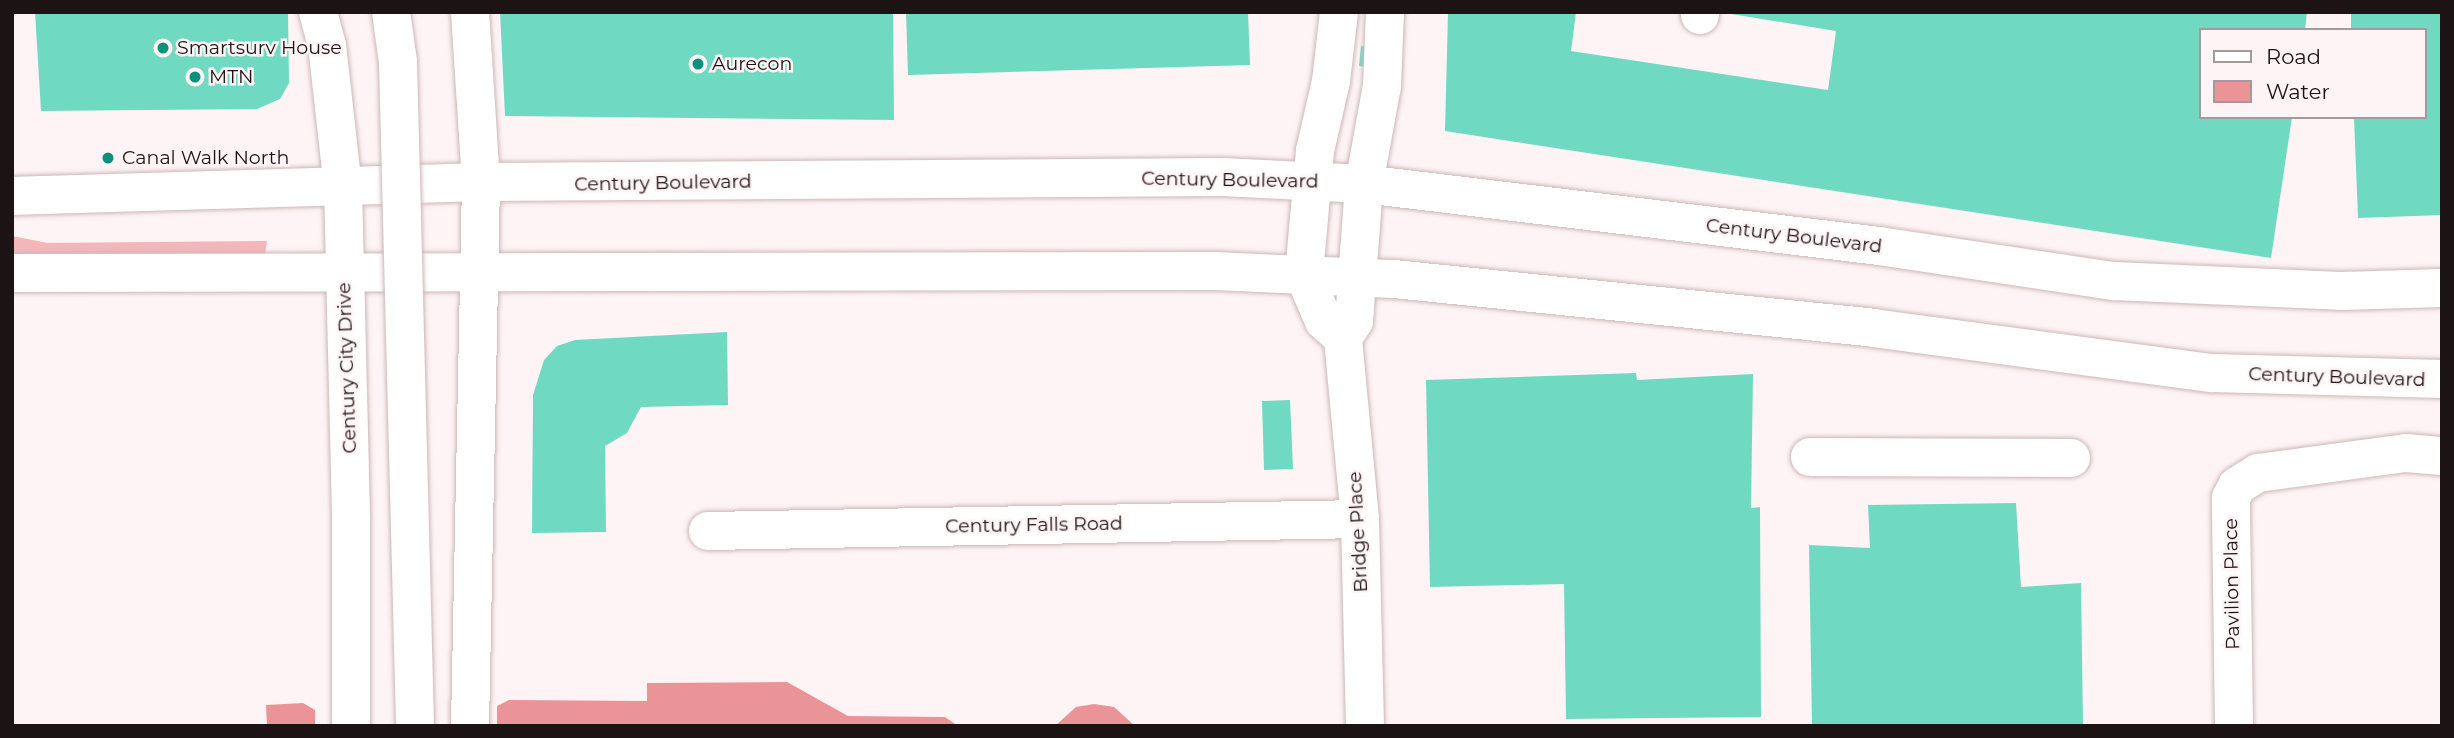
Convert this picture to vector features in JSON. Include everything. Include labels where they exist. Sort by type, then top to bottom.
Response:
[{"type":"main road","name":"Century City Drive","points":[[318,12],[327,45],[343,187],[351,519],[350,713]]},
{"type":"main road","points":[[391,12],[398,62],[415,726]]},
{"type":"main road","points":[[470,12],[481,182],[470,712]]},
{"type":"main road","points":[[1339,12],[1312,181],[1304,275],[1324,321],[1343,338]]},
{"type":"main road","name":"Bridge Place","points":[[1365,725],[1360,519],[1343,338],[1354,321],[1364,184],[1382,86],[1385,12]]},
{"type":"main road","name":"Century Boulevard","points":[[12,195],[481,182],[1222,177],[1364,184],[1879,246],[2114,281],[2340,291],[2442,288]]},
{"type":"main road","name":"Century Boulevard","points":[[12,273],[479,269],[1215,271],[1356,278],[1873,328],[2210,373],[2442,379]]},
{"type":"main road","name":"Pavilion Place","points":[[2234,726],[2231,498],[2237,486],[2258,473],[2406,453],[2442,456]]},
{"type":"main road","points":[[1810,457],[2071,458]]},
{"type":"main road","name":"Century Falls Road","points":[[708,531],[1360,519]]},
{"type":"shaded area","points":[[12,236],[48,243],[267,241],[265,255],[12,255]]},
{"type":"water","points":[[787,682],[848,716],[945,717],[958,726],[267,726],[266,705],[303,703],[315,710],[497,706],[509,700],[647,701],[647,683]]},
{"type":"water","points":[[1094,704],[1114,707],[1135,726],[1055,726],[1076,707]]},
{"type":"pier","points":[[497,702],[497,726],[315,726],[315,706]]},
{"type":"building","name":"Smartsurv House","points":[[35,12],[288,12],[289,83],[280,99],[257,109],[41,111]]},
{"type":"building","name":"Aurecon","points":[[500,12],[893,12],[894,120],[505,116]]},
{"type":"building","points":[[906,12],[1248,12],[1250,65],[908,75]]},
{"type":"building","points":[[1448,12],[1576,12],[1571,51],[1828,90],[1836,31],[1719,12],[2307,12],[2305,28],[2198,28],[2198,119],[2292,119],[2271,258],[1445,131]]},
{"type":"building","points":[[2351,12],[2442,12],[2442,215],[2358,218],[2354,119],[2426,119],[2426,28],[2351,28]]},
{"type":"building","points":[[1361,46],[1379,48],[1377,68],[1359,66]]},
{"type":"building","points":[[727,332],[728,405],[641,407],[627,433],[605,446],[606,532],[532,533],[533,395],[544,360],[557,346],[575,340]]},
{"type":"building","points":[[1636,373],[1637,380],[1753,374],[1751,508],[1760,507],[1761,717],[1566,719],[1564,584],[1430,587],[1426,380]]},
{"type":"building","points":[[1290,400],[1293,469],[1264,470],[1262,401]]},
{"type":"building","points":[[2016,503],[2021,587],[2081,583],[2083,726],[1812,726],[1809,545],[1870,548],[1868,505]]},
{"type":"place","name":"Smartsurv House","points":[[163,48]]},
{"type":"place","name":"Aurecon","points":[[698,64]]},
{"type":"place","name":"MTN","points":[[195,77]]},
{"type":"place","name":"Canal Walk North","points":[[108,158]]}]
